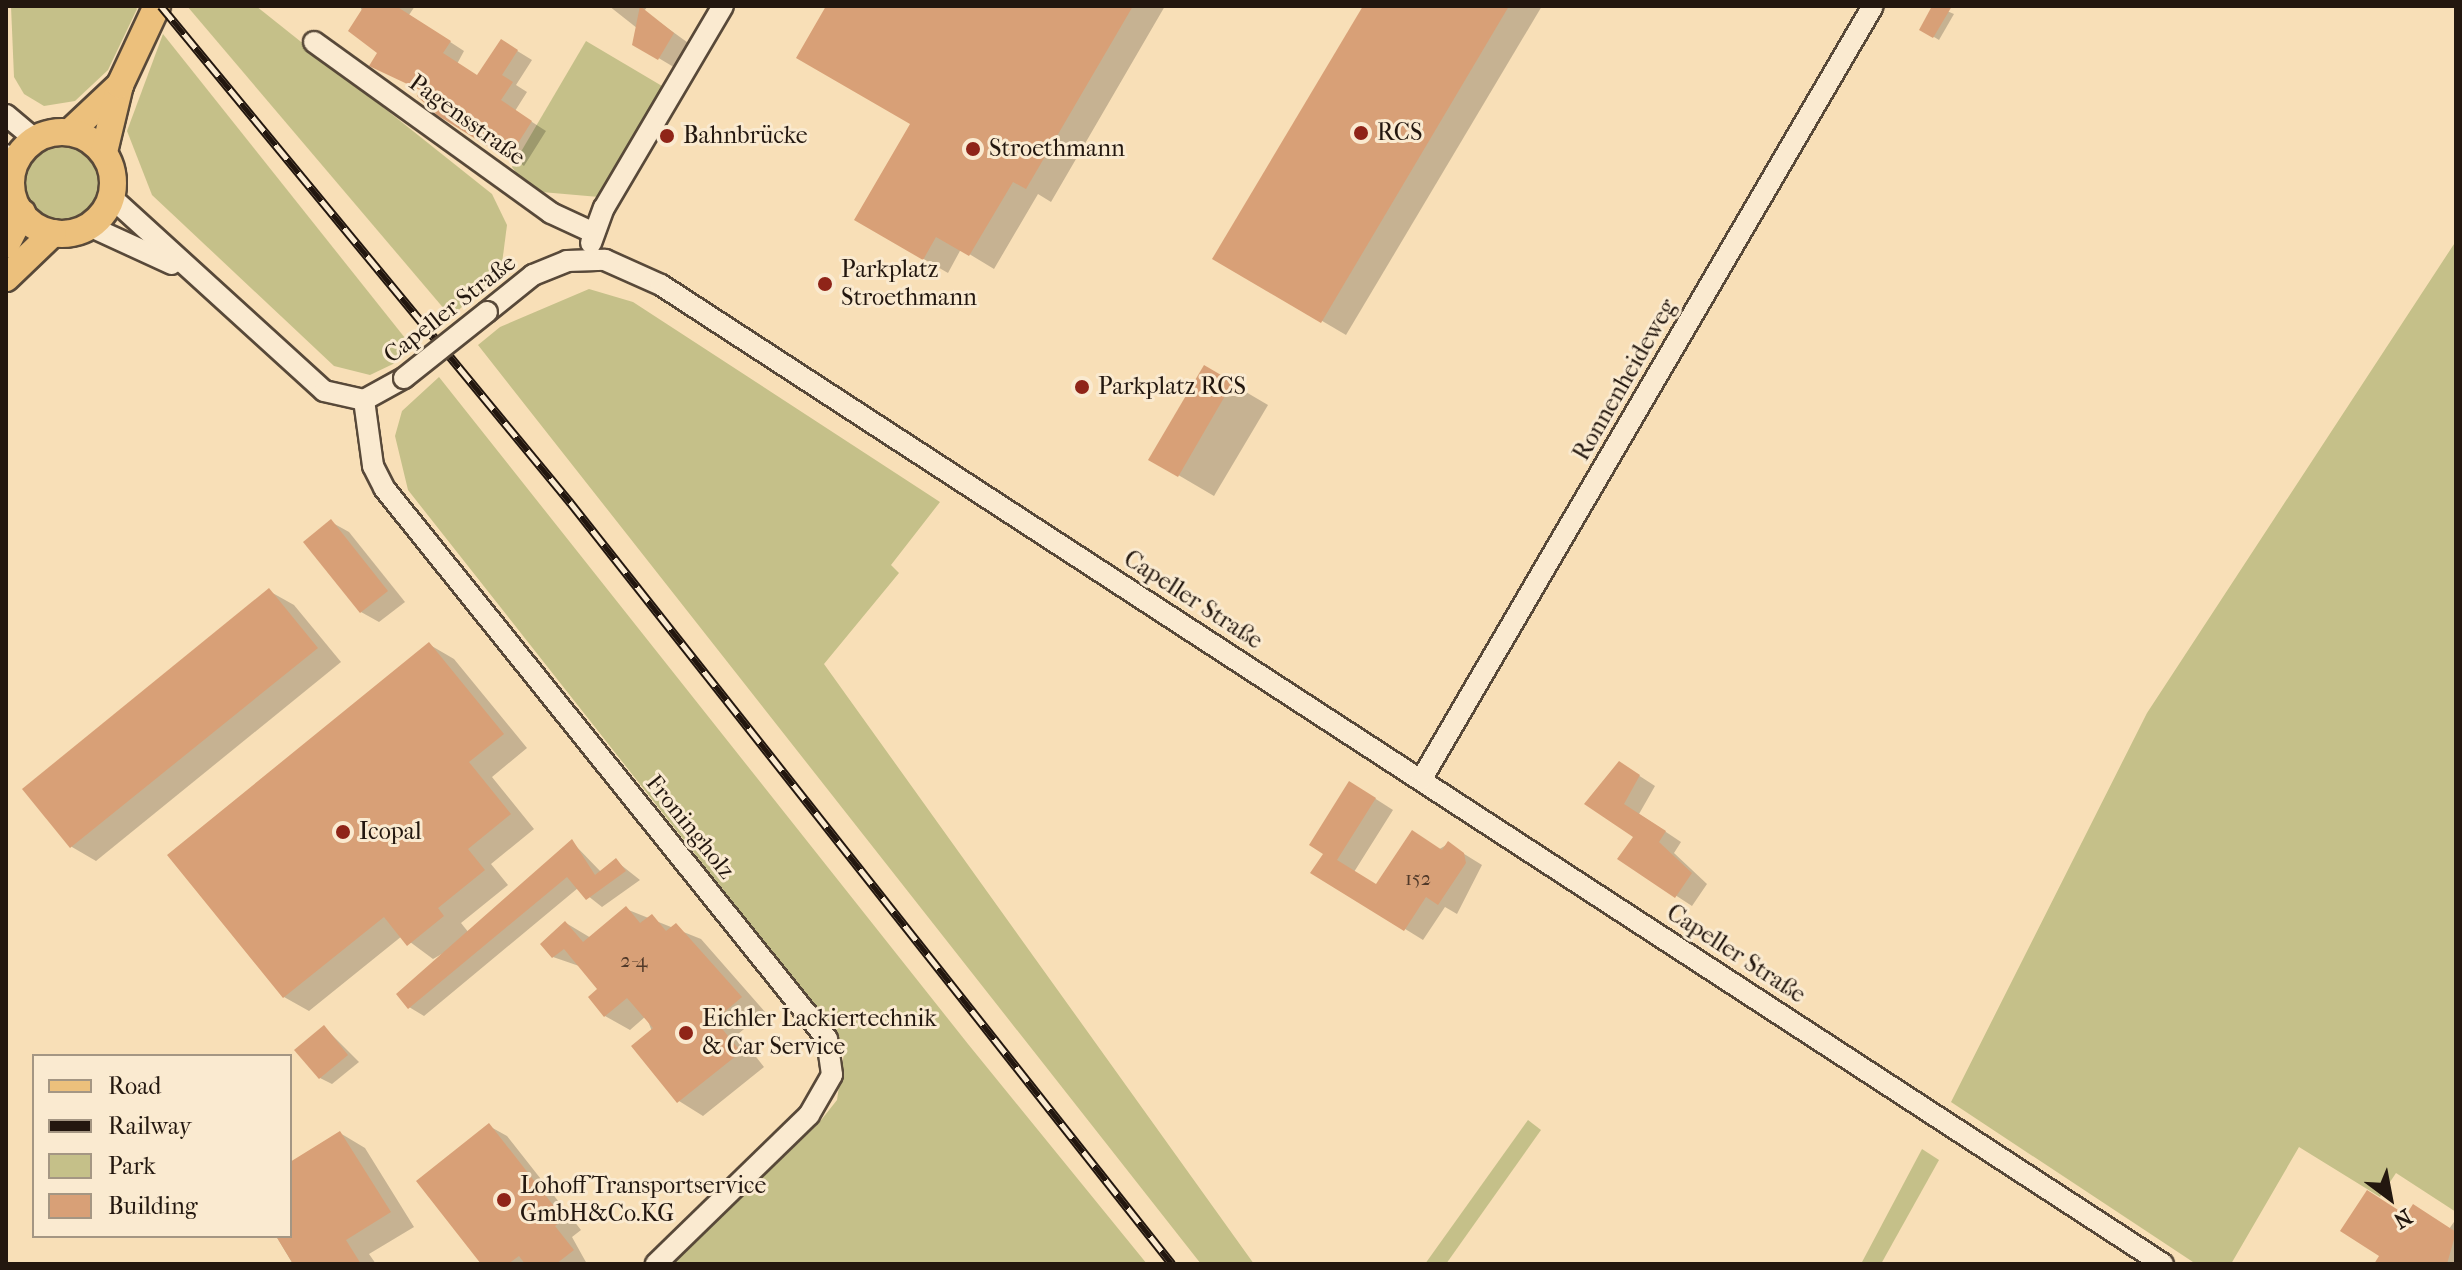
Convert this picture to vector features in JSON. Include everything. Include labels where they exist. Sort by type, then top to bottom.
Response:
[{"type":"main road","points":[[6,278],[53,233],[89,226],[111,197],[115,184],[104,152],[120,85],[157,6]]},
{"type":"main road","points":[[6,245],[22,213],[10,162],[35,139],[70,132],[120,85]]},
{"type":"main road","points":[[70,132],[104,152]]},
{"type":"main road","points":[[22,213],[53,233]]},
{"type":"street","points":[[586,258],[594,233],[723,6]]},
{"type":"street","name":"Ronnenheideweg","points":[[1421,780],[1873,6]]},
{"type":"street","name":"Pagensstraße","points":[[314,42],[551,213],[594,233]]},
{"type":"street","points":[[6,115],[35,139]]},
{"type":"street","points":[[111,197],[308,380],[364,400]]},
{"type":"street","points":[[89,226],[200,279]]},
{"type":"street","name":"Capeller Straße","points":[[364,400],[404,378],[549,266],[586,258],[634,271],[699,308],[2163,1264]]},
{"type":"street","name":"Froningholz","points":[[364,400],[373,466],[384,488],[827,1039],[832,1075],[809,1115],[656,1264]]},
{"type":"green space","points":[[11,6],[135,6],[137,9],[108,70],[75,101],[44,106],[24,94],[14,77]]},
{"type":"green space","points":[[187,6],[256,6],[492,194],[507,225],[501,271],[451,317]]},
{"type":"green space","points":[[163,34],[413,348],[393,364],[370,375],[334,366],[152,195],[127,131]]},
{"type":"green space","points":[[586,41],[662,86],[599,197],[530,191],[512,167]]},
{"type":"green space","points":[[65,142],[80,145],[93,154],[102,167],[105,182],[102,197],[93,210],[80,219],[65,222],[50,219],[37,210],[28,197],[25,182],[28,167],[37,154],[50,145]]},
{"type":"green space","points":[[2456,241],[2456,1212],[2396,1173],[2380,1197],[2299,1147],[2231,1264],[2196,1264],[1951,1102],[2147,713]]},
{"type":"green space","points":[[589,289],[633,302],[940,502],[891,565],[899,573],[824,664],[1254,1264],[1201,1264],[478,345],[500,327]]},
{"type":"green space","points":[[439,377],[968,1044],[1147,1264],[673,1264],[818,1124],[837,1100],[844,1053],[837,1034],[408,490],[395,436],[402,411]]},
{"type":"green space","points":[[1528,1120],[1541,1130],[1446,1264],[1425,1264]]},
{"type":"green space","points":[[1922,1149],[1939,1160],[1881,1264],[1861,1264]]},
{"type":"building","points":[[364,6],[396,6],[451,41],[443,53],[477,75],[501,39],[518,50],[502,75],[513,82],[501,100],[532,121],[508,159],[437,115],[417,96],[420,90],[369,66],[377,53],[348,31]]},
{"type":"building","points":[[640,6],[674,33],[658,60],[632,45]]},
{"type":"building","name":"Stroethmann","points":[[826,6],[1133,6],[1026,189],[1013,182],[969,256],[936,237],[923,260],[854,220],[910,124],[796,58]]},
{"type":"building","name":"RCS","points":[[1363,6],[1509,6],[1321,323],[1212,259]]},
{"type":"building","points":[[1932,6],[1952,6],[1933,38],[1919,30]]},
{"type":"building","points":[[1204,365],[1233,382],[1178,477],[1148,460]]},
{"type":"building","points":[[331,519],[388,591],[360,613],[303,542]]},
{"type":"building","points":[[269,588],[318,648],[70,848],[22,789]]},
{"type":"building","name":"Icopal","points":[[429,642],[504,734],[469,762],[511,814],[468,849],[485,870],[438,908],[444,916],[407,946],[384,917],[283,998],[167,855]]},
{"type":"building","points":[[1619,761],[1640,775],[1624,804],[1666,831],[1659,842],[1692,873],[1675,898],[1617,859],[1633,837],[1584,804]]},
{"type":"building","points":[[1349,781],[1376,798],[1337,860],[1376,884],[1412,830],[1442,850],[1448,841],[1464,853],[1466,863],[1438,905],[1426,897],[1404,931],[1310,873],[1323,854],[1309,845]]},
{"type":"building","points":[[572,839],[595,875],[616,858],[626,871],[586,900],[567,877],[408,1009],[396,994]]},
{"type":"building","points":[[626,906],[640,923],[652,914],[666,931],[676,923],[742,997],[715,1020],[741,1052],[677,1103],[631,1046],[653,1028],[627,998],[604,1017],[588,997],[597,989],[564,949],[552,958],[540,944],[565,921],[583,942]]},
{"type":"building","points":[[324,1025],[348,1055],[319,1079],[294,1050]]},
{"type":"building","points":[[489,1123],[564,1219],[555,1226],[574,1250],[556,1264],[525,1264],[519,1256],[508,1264],[481,1264],[416,1181]]},
{"type":"building","points":[[340,1131],[391,1212],[346,1240],[361,1264],[293,1264],[277,1238],[292,1238],[292,1161]]},
{"type":"building","points":[[2367,1190],[2406,1215],[2413,1204],[2456,1232],[2447,1264],[2374,1264],[2379,1256],[2340,1231]]},
{"type":"railway","points":[[161,6],[570,502],[1172,1264]]},
{"type":"place","name":"RCS","points":[[1361,133]]},
{"type":"place","name":"Bahnbrücke","points":[[667,136]]},
{"type":"place","name":"Stroethmann","points":[[973,149]]},
{"type":"place","name":"Parkplatz Stroethmann","points":[[825,284]]},
{"type":"place","name":"Parkplatz RCS","points":[[1082,387]]},
{"type":"place","name":"Icopal","points":[[343,832]]},
{"type":"place","name":"Eichler Lackiertechnik & Car Service","points":[[686,1033]]},
{"type":"place","name":"Lohoff Transportservice GmbH&Co.KG","points":[[504,1200]]}]
